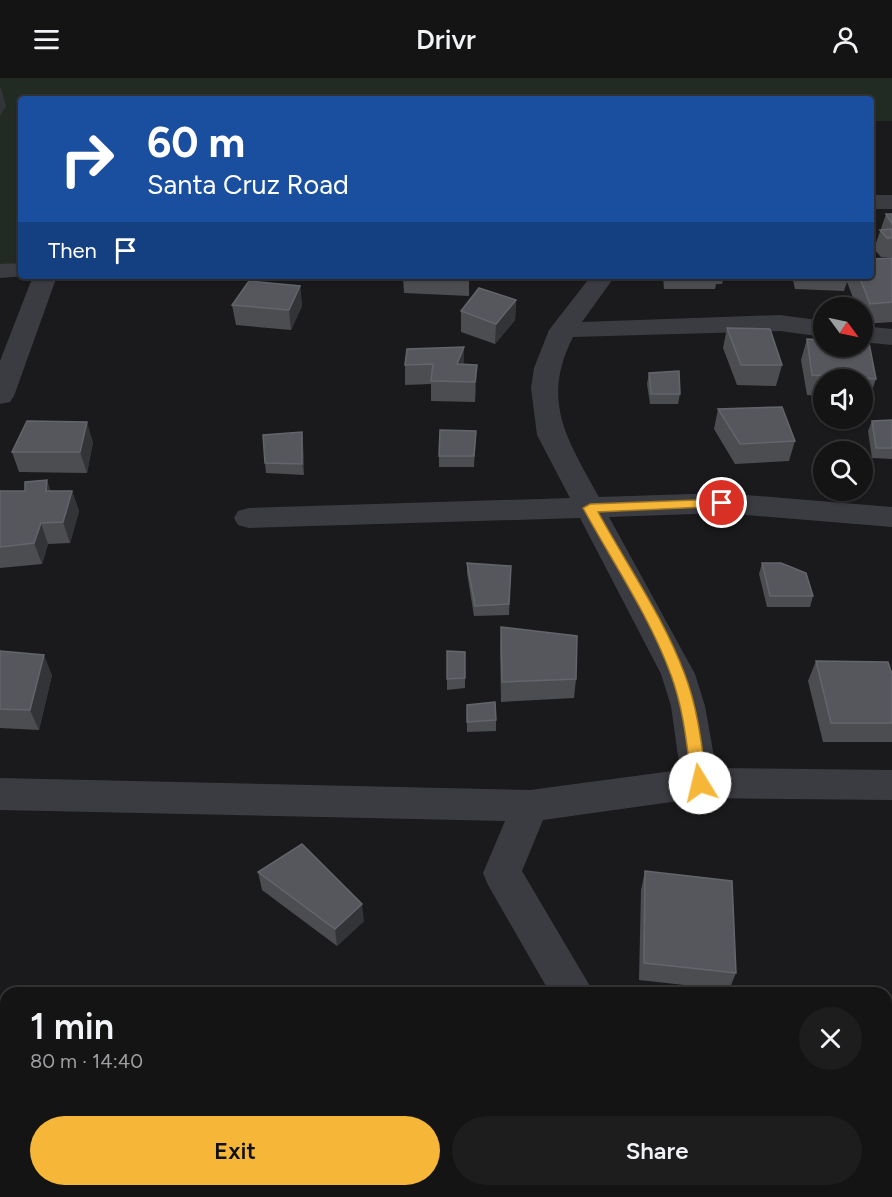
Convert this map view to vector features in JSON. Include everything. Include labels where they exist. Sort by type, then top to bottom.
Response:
[{"type":"street","points":[[874,202],[892,202]]},
{"type":"street","points":[[0,271],[18,270]]},
{"type":"street","points":[[0,396],[44,279]]},
{"type":"street","points":[[601,279],[562,330],[544,381],[543,409],[551,435],[660,636],[678,674],[688,706],[700,783]]},
{"type":"street","points":[[562,330],[780,323],[813,328]]},
{"type":"street","points":[[873,335],[892,337]]},
{"type":"street","points":[[249,518],[722,503],[892,517]]},
{"type":"street","points":[[0,794],[530,806],[700,783],[892,785]]},
{"type":"street","points":[[530,806],[502,873],[569,987]]},
{"type":"shaded area","points":[[0,78],[892,78],[892,121],[874,121],[874,96],[18,96],[18,263],[0,265]]},
{"type":"building","points":[[886,214],[892,214],[892,224]]},
{"type":"building","points":[[892,229],[892,238],[887,238],[880,230]]},
{"type":"building","points":[[892,258],[892,302],[873,304],[873,297],[867,297],[860,279],[874,279],[874,259]]},
{"type":"building","points":[[249,281],[300,286],[289,310],[232,305]]},
{"type":"building","points":[[479,288],[516,300],[496,324],[461,311]]},
{"type":"building","points":[[727,328],[770,329],[782,365],[741,365]]},
{"type":"building","points":[[807,339],[813,339],[813,357],[872,357],[876,379],[873,379],[873,369],[813,369],[812,375]]},
{"type":"building","points":[[464,347],[457,364],[477,365],[475,382],[431,381],[433,364],[405,365],[407,349]]},
{"type":"building","points":[[679,371],[680,394],[651,394],[649,373]]},
{"type":"building","points":[[782,407],[795,441],[740,444],[718,409]]},
{"type":"building","points":[[892,420],[892,448],[876,448],[873,421]]},
{"type":"building","points":[[27,421],[87,422],[80,452],[12,452]]},
{"type":"building","points":[[440,430],[476,431],[474,456],[439,456]]},
{"type":"building","points":[[302,432],[302,464],[265,463],[263,435]]},
{"type":"building","points":[[47,480],[46,491],[72,491],[63,522],[41,523],[34,543],[0,547],[0,491],[25,491],[25,482]]},
{"type":"building","points":[[467,563],[511,566],[509,604],[475,606]]},
{"type":"building","points":[[762,563],[781,563],[806,573],[813,596],[770,596]]},
{"type":"building","points":[[501,627],[577,636],[576,679],[502,682]]},
{"type":"building","points":[[0,651],[44,655],[30,710],[0,709]]},
{"type":"building","points":[[447,651],[465,652],[465,678],[447,679]]},
{"type":"building","points":[[816,661],[888,662],[892,674],[892,723],[831,723]]},
{"type":"building","points":[[495,702],[496,720],[467,722],[467,705]]},
{"type":"building","points":[[302,844],[362,904],[335,929],[258,872]]},
{"type":"building","points":[[645,871],[732,881],[736,973],[644,963]]},
{"type":"route","points":[[700,783],[688,706],[678,674],[660,636],[590,508],[722,503]]}]
